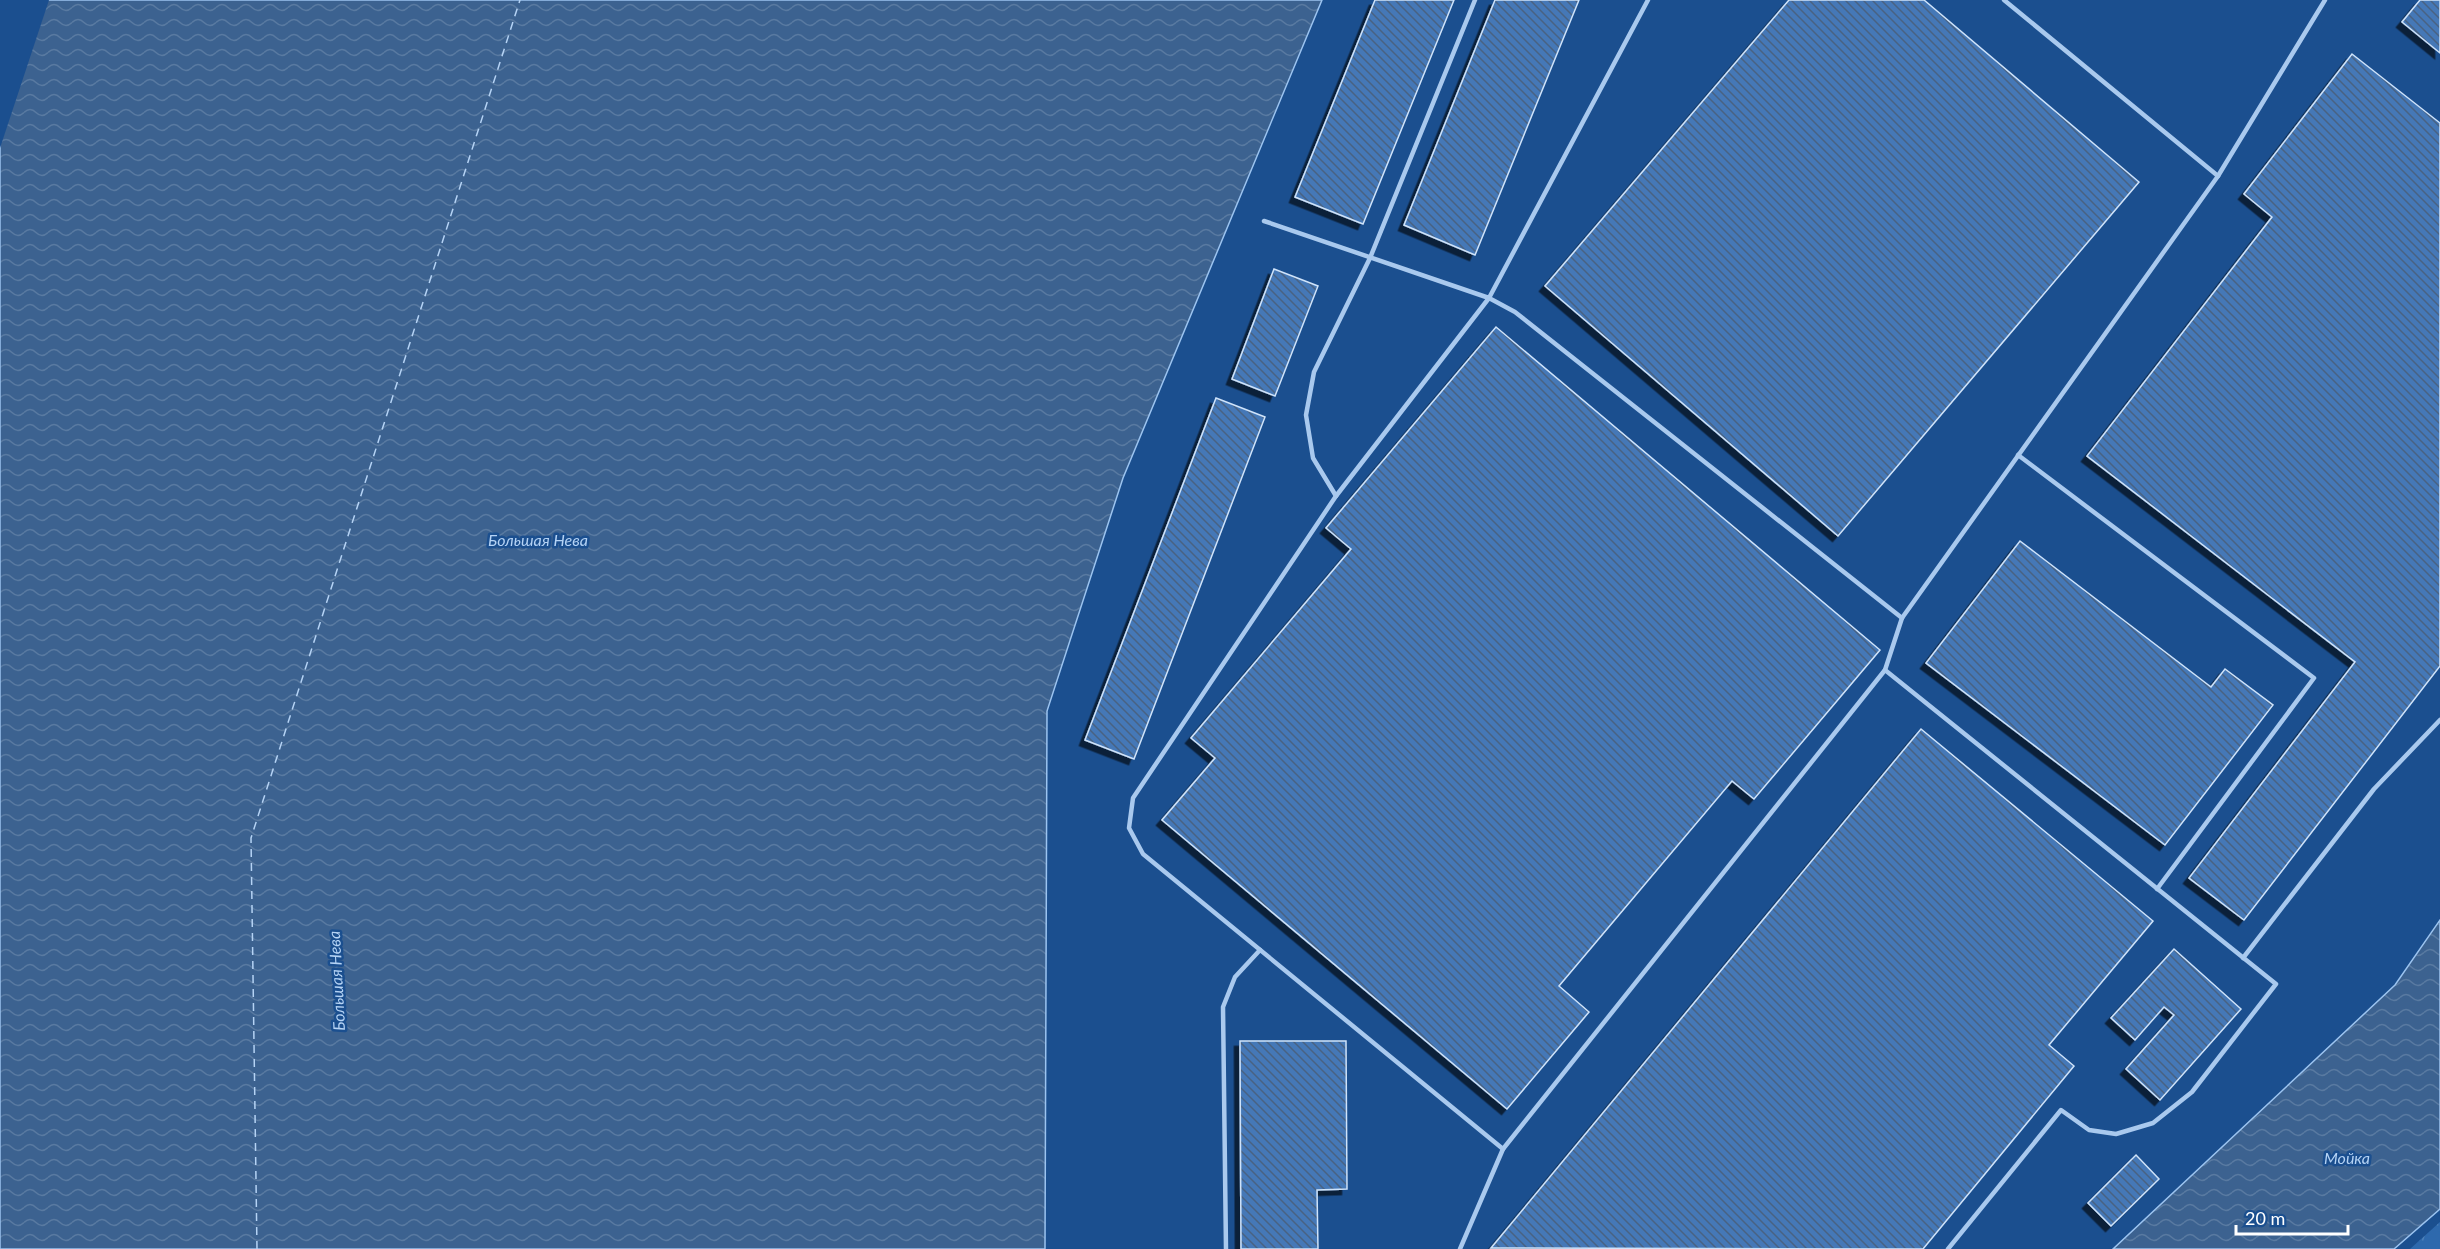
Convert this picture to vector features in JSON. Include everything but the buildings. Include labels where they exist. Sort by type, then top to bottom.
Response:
[{"type":"lane","points":[[1336,496],[1313,458],[1306,415],[1314,372],[1371,258],[1475,0]]},
{"type":"lane","points":[[1503,1149],[1143,854],[1129,828],[1133,798],[1336,496],[1489,298],[1648,0]]},
{"type":"lane","points":[[2004,0],[2218,176]]},
{"type":"lane","points":[[1460,1249],[1503,1149],[1886,670],[1902,618],[2218,176],[2325,0]]},
{"type":"lane","points":[[1264,221],[1489,298],[1515,312],[1902,618]]},
{"type":"lane","points":[[2018,455],[2314,678],[2157,889]]},
{"type":"lane","points":[[1886,670],[2276,984],[2192,1092],[2154,1123],[2116,1134],[2089,1130],[2061,1110],[1948,1249]]},
{"type":"lane","points":[[2243,958],[2374,789],[2440,720]]},
{"type":"lane","points":[[1226,1249],[1223,1007],[1235,978],[1260,950]]},
{"type":"green space","points":[[2440,1222],[2440,1249],[2410,1249]]},
{"type":"water","name":"Большая Нева","points":[[0,0],[1322,0],[1123,478],[1047,711],[1045,1249],[0,1249]]},
{"type":"water","name":"Мойка","points":[[2440,920],[2440,1209],[2394,1249],[2113,1249],[2395,985]]},
{"type":"pier","points":[[0,0],[49,0],[0,148]]},
{"type":"ferry route","points":[[257,1249],[251,838],[520,0]]}]
